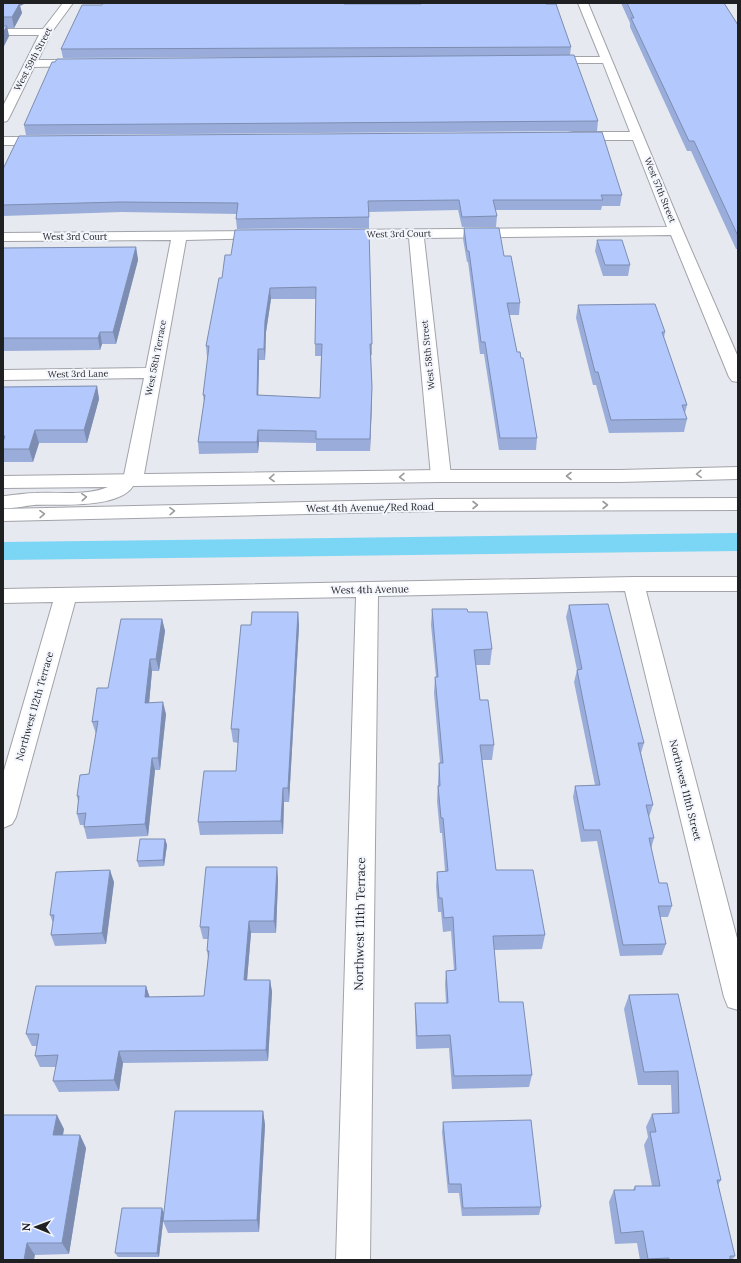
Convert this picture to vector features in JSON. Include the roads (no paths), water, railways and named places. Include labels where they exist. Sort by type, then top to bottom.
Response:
[{"type":"street","name":"West 59th Street","points":[[3,118],[46,32],[68,3]]},
{"type":"street","name":"West 57th Street","points":[[583,3],[676,231],[738,377]]},
{"type":"street","points":[[3,32],[46,32]]},
{"type":"street","points":[[536,60],[607,60]]},
{"type":"street","points":[[30,64],[93,63]]},
{"type":"street","points":[[559,136],[638,136]]},
{"type":"street","points":[[3,141],[59,141]]},
{"type":"street","name":"West 3rd Court","points":[[321,235],[676,231]]},
{"type":"street","name":"West 58th Street","points":[[416,234],[441,476],[436,505]]},
{"type":"street","name":"West 3rd Court","points":[[3,237],[274,235]]},
{"type":"street","name":"West 58th Terrace","points":[[133,480],[179,236]]},
{"type":"street","name":"West 3rd Lane","points":[[3,375],[153,373]]},
{"type":"street","points":[[3,482],[441,476],[620,476],[738,473]]},
{"type":"street","points":[[3,502],[84,497],[106,494],[117,491],[133,480]]},
{"type":"street","name":"West 4th Avenue/Red Road","points":[[3,515],[436,505],[738,504]]},
{"type":"street","name":"West 4th Avenue","points":[[3,596],[634,584],[738,584]]},
{"type":"street","name":"Northwest 111th Street","points":[[634,584],[738,997]]},
{"type":"street","name":"Northwest 111th Terrace","points":[[353,1260],[366,589]]},
{"type":"street","name":"Northwest 112th Terrace","points":[[3,817],[66,595]]},
{"type":"waterway","points":[[3,551],[738,542]]}]
